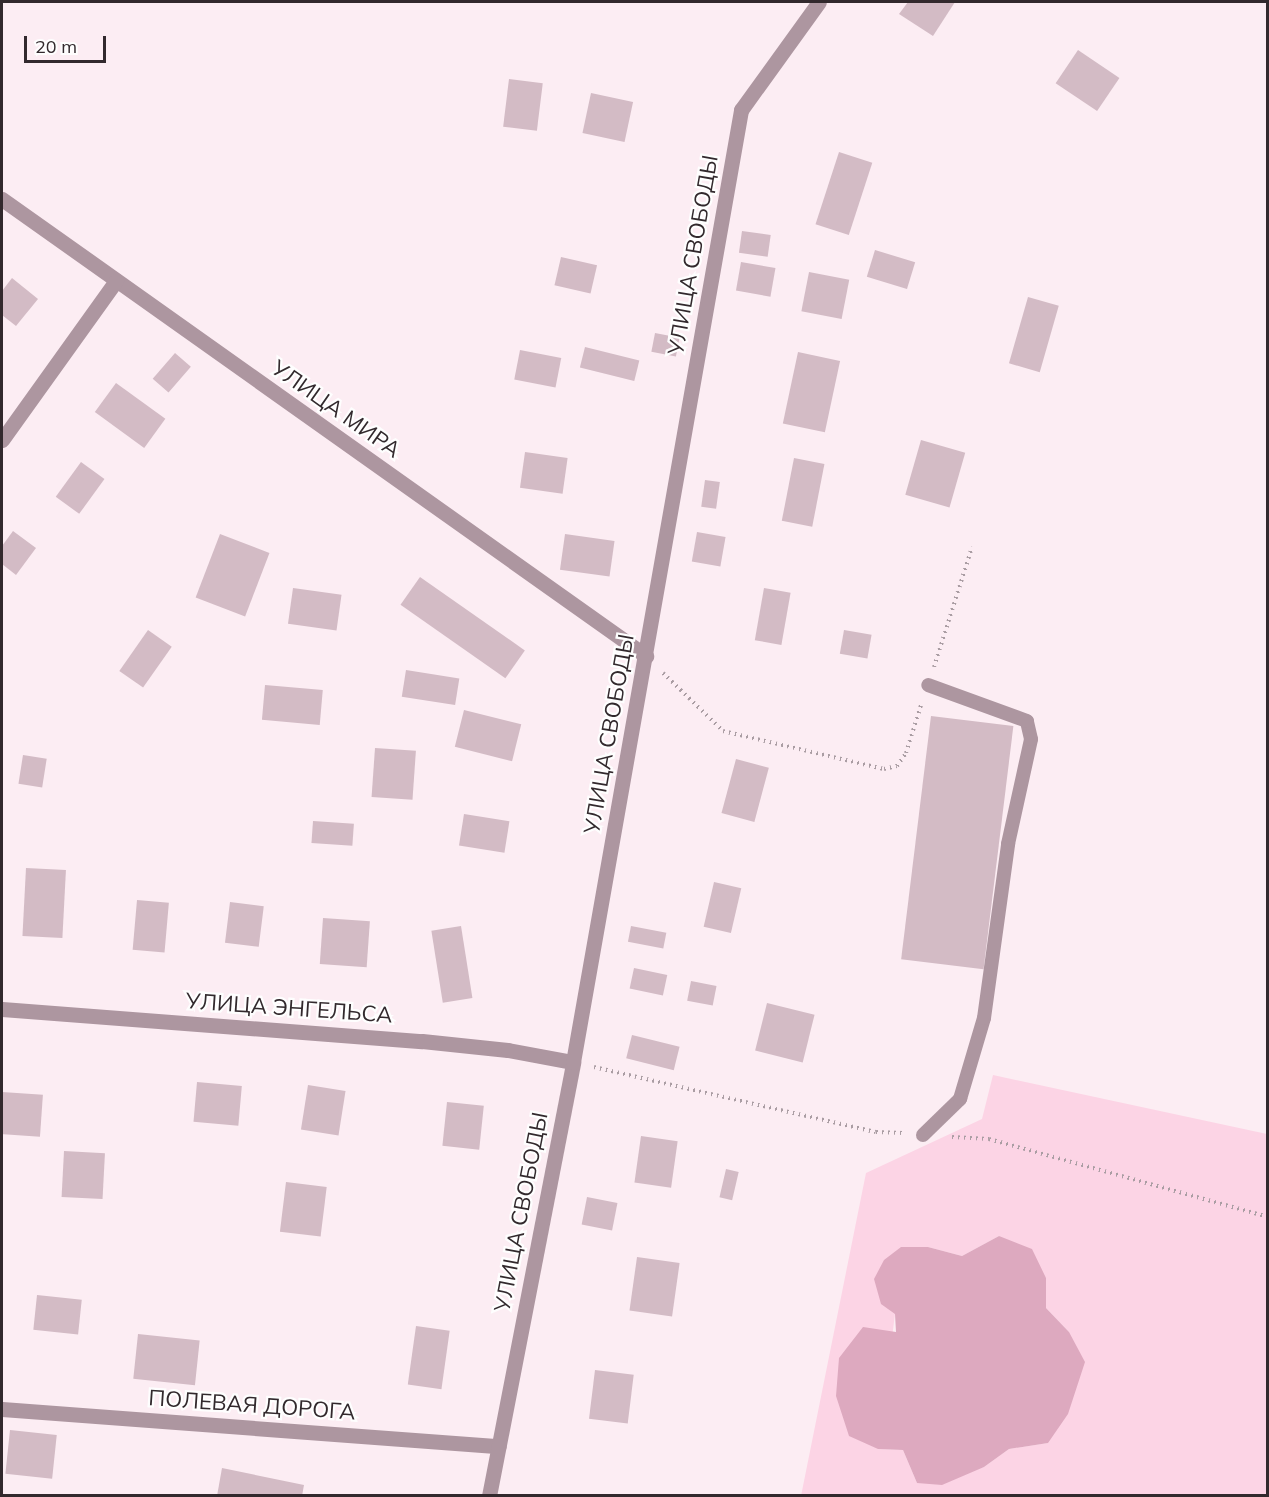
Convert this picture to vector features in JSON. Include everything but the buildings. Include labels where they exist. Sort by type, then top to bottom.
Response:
[{"type":"street","name":"УЛИЦА СВОБОДЫ","points":[[489,1496],[573,1062],[741,110],[819,2]]},
{"type":"street","name":"УЛИЦА МИРА","points":[[2,199],[646,656]]},
{"type":"street","points":[[2,440],[116,281]]},
{"type":"street","name":"УЛИЦА ЭНГЕЛЬСА","points":[[2,1009],[422,1041],[508,1050],[573,1062]]},
{"type":"street","name":"ПОЛЕВАЯ ДОРОГА","points":[[2,1409],[499,1446]]},
{"type":"lane","points":[[923,1135],[960,1099],[984,1018],[1008,844],[1031,739],[1027,722],[928,685]]},
{"type":"path","points":[[646,656],[723,731],[884,769],[897,766],[906,753],[972,547]]},
{"type":"shaded area","points":[[993,1075],[1267,1134],[1267,1495],[801,1496],[866,1173],[982,1119]],"holes":[[[999,1236],[1046,1278],[1046,1308],[1069,1332],[1048,1443],[1009,1449],[984,1467],[917,1483],[903,1450],[878,1449],[895,1314],[928,1247],[962,1256]]]},
{"type":"shaded area","points":[[999,1236],[1032,1249],[1046,1278],[1046,1308],[1069,1332],[1085,1362],[1068,1414],[1048,1443],[1009,1449],[984,1467],[942,1485],[917,1483],[903,1450],[878,1449],[849,1436],[836,1396],[839,1358],[863,1327],[896,1332],[895,1314],[881,1304],[874,1279],[884,1260],[901,1247],[928,1247],[962,1256]]}]
